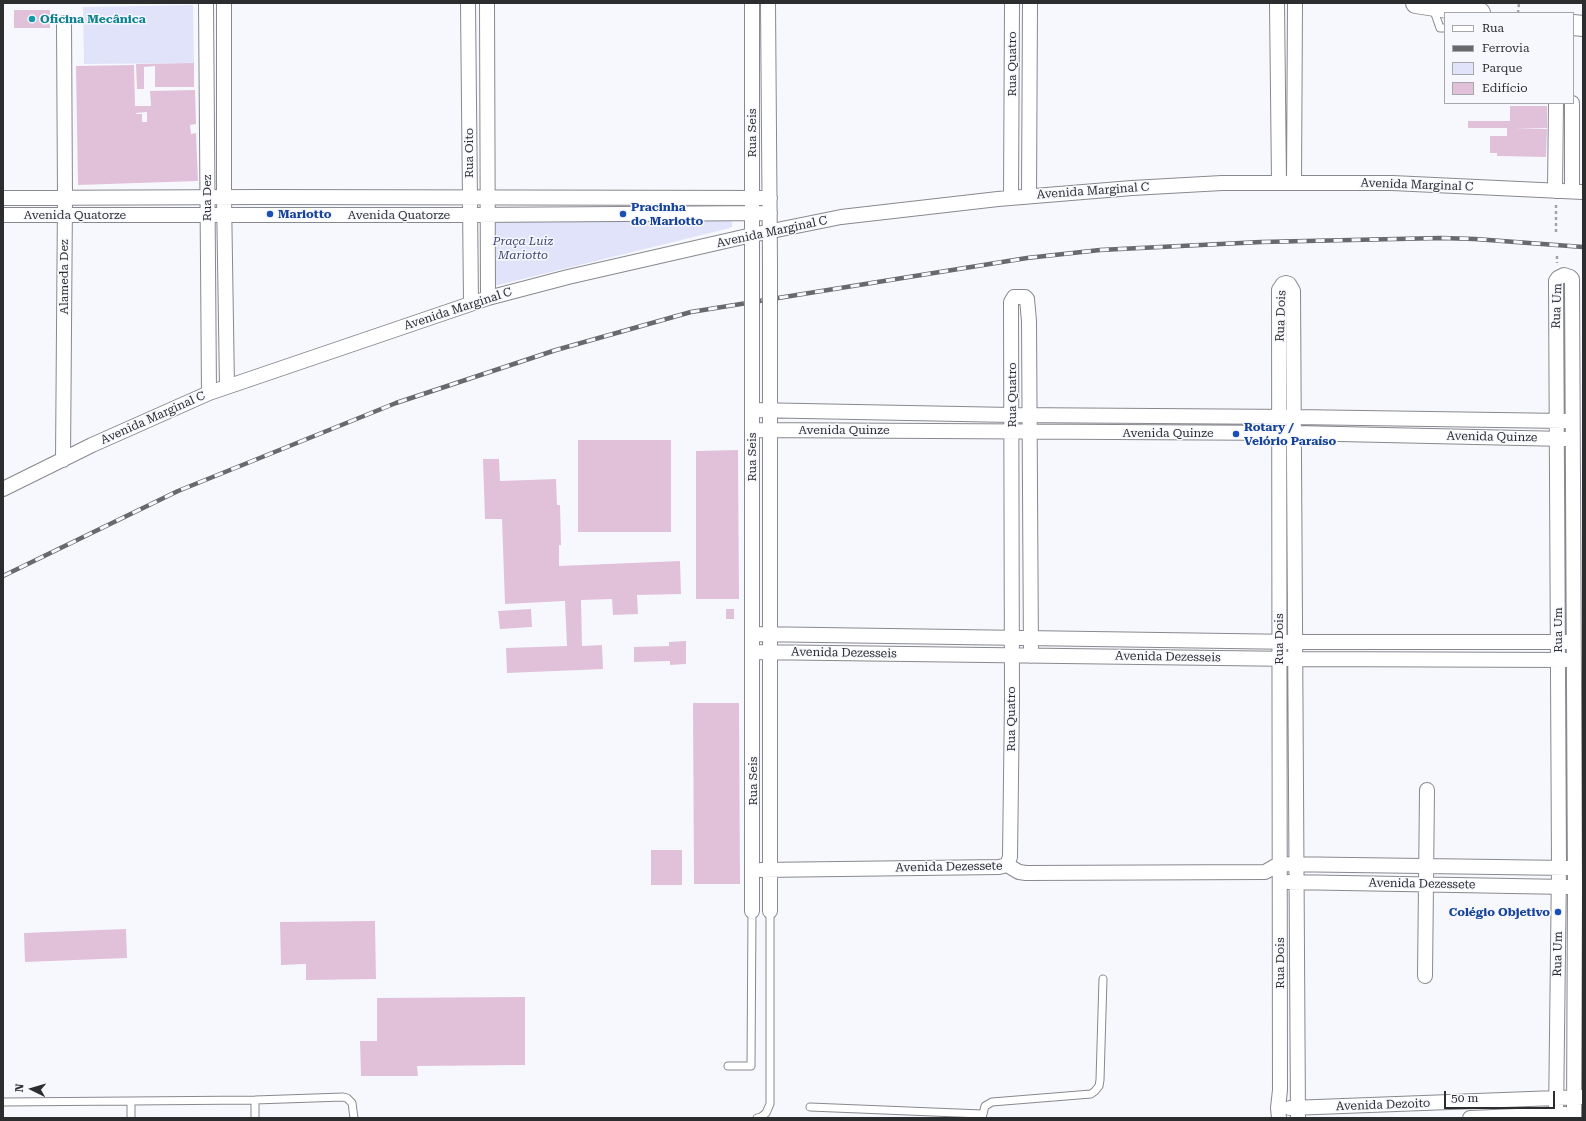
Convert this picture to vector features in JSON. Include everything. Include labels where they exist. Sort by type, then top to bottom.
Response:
[{"type":"main road","points":[[1424,4],[1474,12]]},
{"type":"street","name":"Rua Dez","points":[[206,3],[206,214],[209,394]]},
{"type":"street","name":"Rua Dez","points":[[224,3],[224,215],[227,386]]},
{"type":"street","name":"Rua Oito","points":[[468,3],[471,304]]},
{"type":"street","name":"Rua Oito","points":[[487,3],[488,298]]},
{"type":"street","name":"Rua Seis","points":[[752,3],[752,911]]},
{"type":"street","name":"Rua Seis","points":[[768,3],[770,198],[770,911]]},
{"type":"street","name":"Rua Quatro","points":[[1011,198],[1012,3]]},
{"type":"street","name":"Rua Quatro","points":[[1029,196],[1030,3]]},
{"type":"street","points":[[1278,3],[1279,182]]},
{"type":"street","points":[[1294,182],[1295,3]]},
{"type":"street","name":"Alameda Dez","points":[[63,460],[65,198],[64,23]]},
{"type":"street","points":[[1555,191],[1556,104]]},
{"type":"street","points":[[1572,104],[1577,192]]},
{"type":"street","name":"Avenida Marginal C","points":[[3,489],[63,460],[227,386],[488,298],[568,277],[752,235],[841,217],[1029,196],[1222,183],[1392,183],[1577,192]]},
{"type":"street","name":"Avenida Quatorze","points":[[3,198],[770,198]]},
{"type":"street","name":"Avenida Quatorze","points":[[3,215],[470,215],[770,213]]},
{"type":"street","name":"Rua Um","points":[[1556,1116],[1559,887],[1556,281],[1564,275],[1572,279],[1578,421],[1579,887],[1577,1114]]},
{"type":"street","name":"Rua Dois","points":[[1279,1113],[1279,290],[1283,284],[1286,283],[1289,284],[1293,291],[1298,1113]]},
{"type":"street","name":"Rua Quatro","points":[[1007,864],[1010,857],[1012,655],[1011,302],[1014,297],[1024,297],[1027,299],[1029,320],[1031,656]]},
{"type":"street","points":[[1012,321],[1029,320]]},
{"type":"street","name":"Avenida Quinze","points":[[752,410],[1012,415],[1578,421]]},
{"type":"street","name":"Avenida Quinze","points":[[752,430],[1294,434],[1578,439]]},
{"type":"street","name":"Avenida Dezesseis","points":[[753,634],[1296,642],[1579,643]]},
{"type":"street","name":"Avenida Dezesseis","points":[[753,652],[1296,659],[1579,660]]},
{"type":"street","points":[[1425,976],[1427,790]]},
{"type":"street","points":[[752,854],[770,853]]},
{"type":"street","name":"Avenida Dezessete","points":[[752,870],[999,867],[1007,864],[1013,869],[1026,873],[1265,872],[1279,864],[1559,867],[1579,869]]},
{"type":"street","points":[[1265,872],[1279,882]]},
{"type":"street","name":"Avenida Dezessete","points":[[1279,882],[1579,887]]},
{"type":"street","name":"Avenida Dezoito","points":[[1279,1113],[1578,1097]]},
{"type":"street","points":[[1470,1118],[1556,1116],[1577,1114]]},
{"type":"lane","points":[[1424,4],[1440,28],[1444,28]]},
{"type":"lane","points":[[728,1066],[751,1066],[752,911]]},
{"type":"lane","points":[[757,1118],[766,1113],[770,1104],[770,911]]},
{"type":"lane","points":[[810,1107],[982,1116],[985,1106],[992,1102],[1091,1094],[1099,1086],[1100,1080],[1103,979]]},
{"type":"lane","points":[[3,1102],[255,1100],[343,1097],[347,1098],[352,1103],[354,1118]]},
{"type":"lane","points":[[255,1100],[255,1118]]},
{"type":"lane","points":[[131,1101],[131,1118]]},
{"type":"path","points":[[1555,191],[1556,232]]},
{"type":"green space","points":[[193,5],[194,63],[84,64],[83,7]]},
{"type":"green space","name":"Praça Luiz Mariotto","points":[[493,218],[732,221],[732,227],[494,286]]},
{"type":"building","name":"Oficina Mecânica","points":[[14,10],[50,10],[50,28],[14,28]]},
{"type":"building","points":[[194,63],[194,87],[155,87],[155,66],[144,67],[144,89],[137,89],[136,64]]},
{"type":"building","points":[[134,65],[135,106],[151,106],[150,91],[195,90],[196,124],[190,125],[191,134],[196,133],[198,181],[78,185],[76,66]],"holes":[[[147,112],[147,122],[142,122],[142,114],[136,113]]]},
{"type":"building","points":[[1510,106],[1547,106],[1547,128],[1515,128],[1547,129],[1546,157],[1497,156],[1497,153],[1490,153],[1490,136],[1507,136],[1507,128],[1468,128],[1468,121],[1510,121]]},
{"type":"building","points":[[578,440],[671,440],[671,532],[578,532]]},
{"type":"building","points":[[738,450],[739,599],[696,599],[696,451]]},
{"type":"building","points":[[483,459],[499,459],[500,481],[556,479],[557,505],[560,505],[561,545],[559,545],[559,566],[680,561],[681,594],[637,595],[638,614],[613,615],[612,599],[581,600],[582,646],[602,645],[603,669],[507,673],[506,648],[567,646],[565,601],[505,604],[502,519],[485,519]]},
{"type":"building","points":[[531,609],[532,627],[500,629],[498,611]]},
{"type":"building","points":[[726,609],[734,609],[734,619],[726,619]]},
{"type":"building","points":[[686,641],[686,664],[670,665],[670,661],[634,662],[634,647],[669,646],[669,642]]},
{"type":"building","points":[[693,703],[739,703],[740,884],[694,884]]},
{"type":"building","points":[[651,850],[682,850],[682,885],[651,885]]},
{"type":"building","points":[[375,921],[376,979],[306,980],[306,964],[281,965],[280,922]]},
{"type":"building","points":[[126,929],[127,958],[25,962],[24,933]]},
{"type":"building","points":[[525,997],[525,1065],[417,1066],[418,1076],[361,1076],[360,1041],[377,1041],[377,998]]},
{"type":"railway","points":[[3,576],[178,491],[396,403],[556,350],[691,312],[1027,258],[1100,250],[1261,242],[1441,238],[1583,247]]},
{"type":"place","name":"Oficina Mecânica","points":[[32,19]]},
{"type":"place","name":"Mariotto","points":[[270,214]]},
{"type":"place","name":"Pracinha do Mariotto","points":[[623,214]]},
{"type":"place","name":"Rotary / Velório Paraíso","points":[[1236,434]]},
{"type":"place","name":"Colégio Objetivo","points":[[1558,912]]}]
